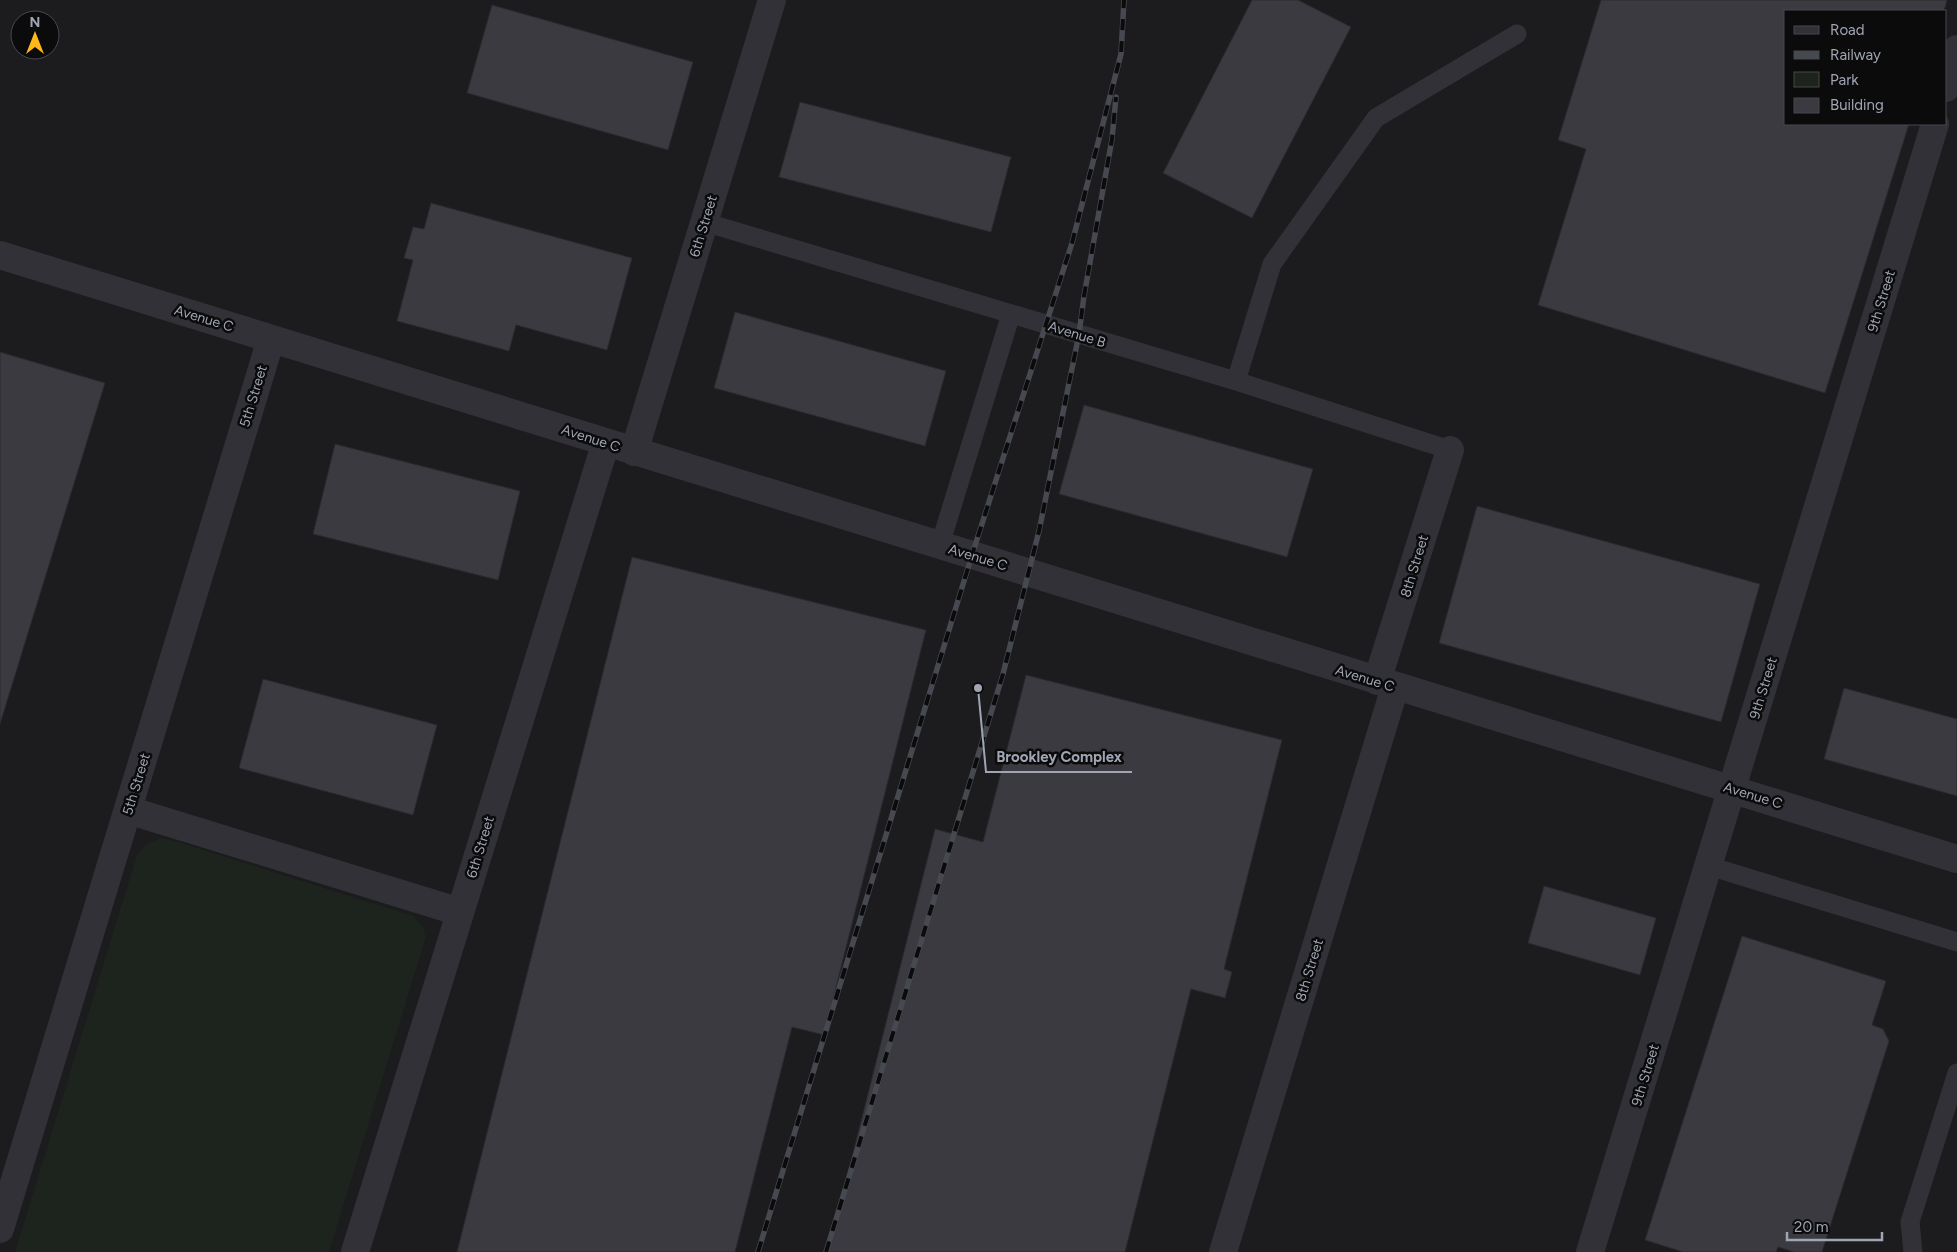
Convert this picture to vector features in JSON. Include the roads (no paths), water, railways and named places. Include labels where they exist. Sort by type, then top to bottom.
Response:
[{"type":"street","name":"6th Street","points":[[634,452],[772,0]]},
{"type":"street","points":[[1950,86],[1957,49]]},
{"type":"street","name":"9th Street","points":[[1590,1252],[1935,125]]},
{"type":"street","name":"Avenue C","points":[[0,255],[1957,859]]},
{"type":"street","name":"5th Street","points":[[0,1229],[271,339]]},
{"type":"street","name":"6th Street","points":[[355,1252],[606,442]]},
{"type":"street","name":"8th Street","points":[[1223,1252],[1386,684],[1450,450]]},
{"type":"street","points":[[128,810],[460,912]]},
{"type":"lane","points":[[1236,381],[1272,264],[1376,118],[1517,34]]},
{"type":"lane","name":"Avenue B","points":[[704,222],[1236,381],[1450,450]]},
{"type":"lane","points":[[940,545],[1011,314]]},
{"type":"lane","points":[[1709,866],[1957,942]]},
{"type":"lane","points":[[1913,1252],[1910,1222],[1957,1073]]},
{"type":"railway","points":[[758,1252],[972,555],[1072,243],[1121,54],[1124,0]]},
{"type":"railway","points":[[826,1252],[1003,674],[1039,531],[1079,334],[1112,139],[1116,97]]},
{"type":"place","name":"Brookley Complex","points":[[978,688]]}]
